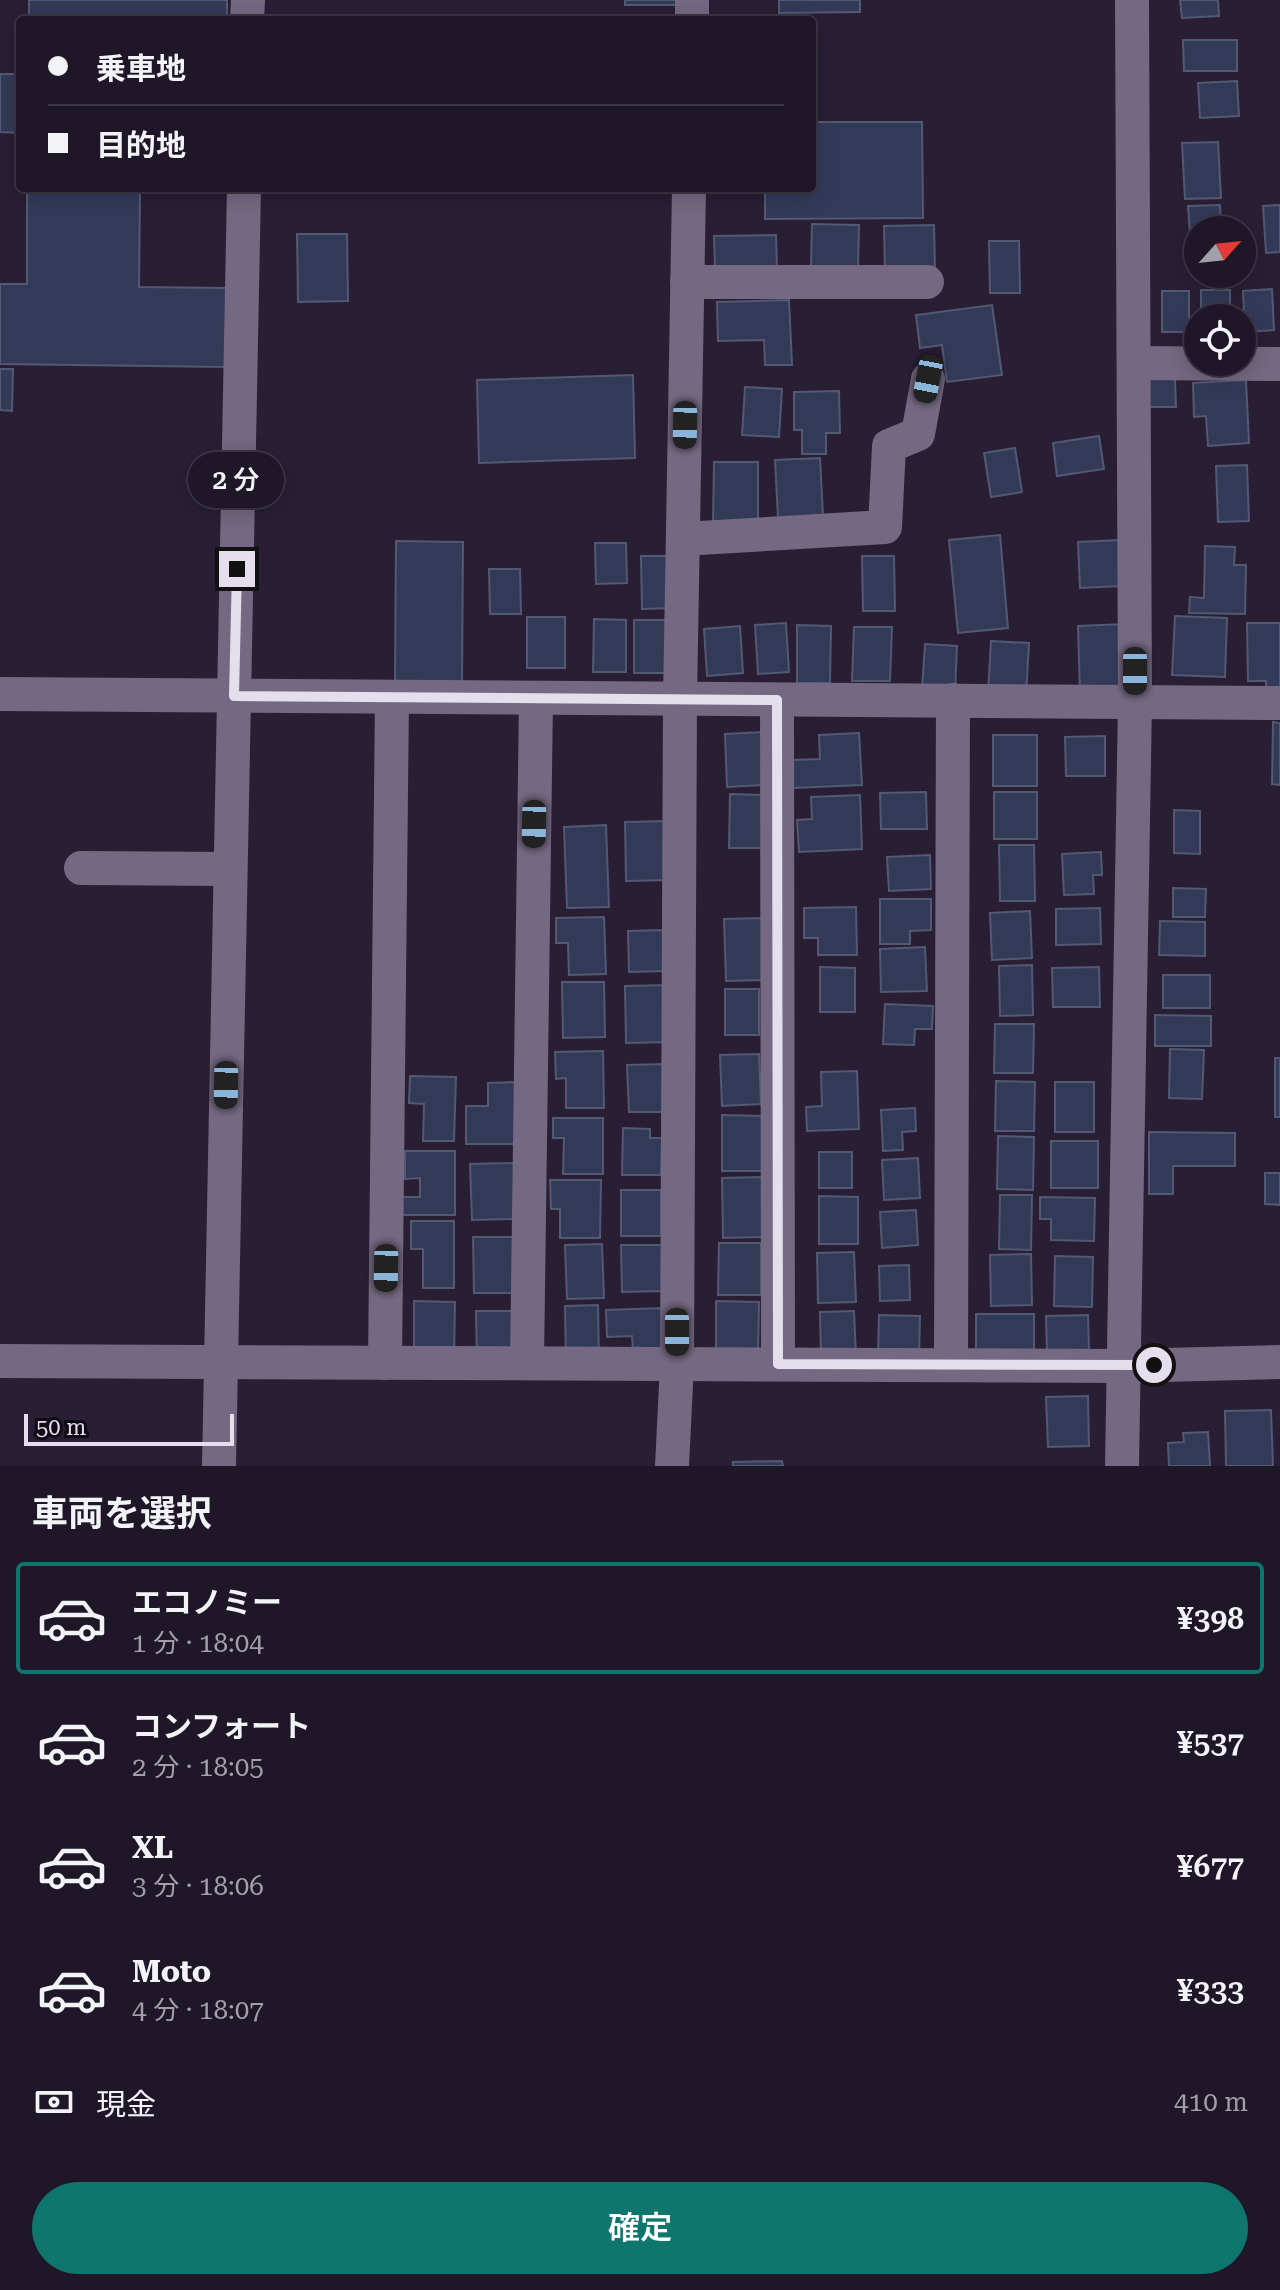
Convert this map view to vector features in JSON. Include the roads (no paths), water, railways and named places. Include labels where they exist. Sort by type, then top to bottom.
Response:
[{"type":"street","points":[[1122,1466],[1135,702],[1132,0]]},
{"type":"street","points":[[219,1466],[244,192]]},
{"type":"street","points":[[672,1466],[677,1364],[680,699],[689,192]]},
{"type":"street","points":[[687,282],[927,282]]},
{"type":"street","points":[[1134,363],[1280,364]]},
{"type":"street","points":[[683,539],[885,527],[889,446],[918,434],[928,379]]},
{"type":"street","points":[[0,694],[1280,703]]},
{"type":"street","points":[[385,1363],[392,697]]},
{"type":"street","points":[[527,1363],[536,698]]},
{"type":"street","points":[[777,700],[778,1364]]},
{"type":"street","points":[[951,1365],[953,700]]},
{"type":"street","points":[[81,868],[230,869]]},
{"type":"street","points":[[0,1361],[1123,1366],[1280,1362]]}]
